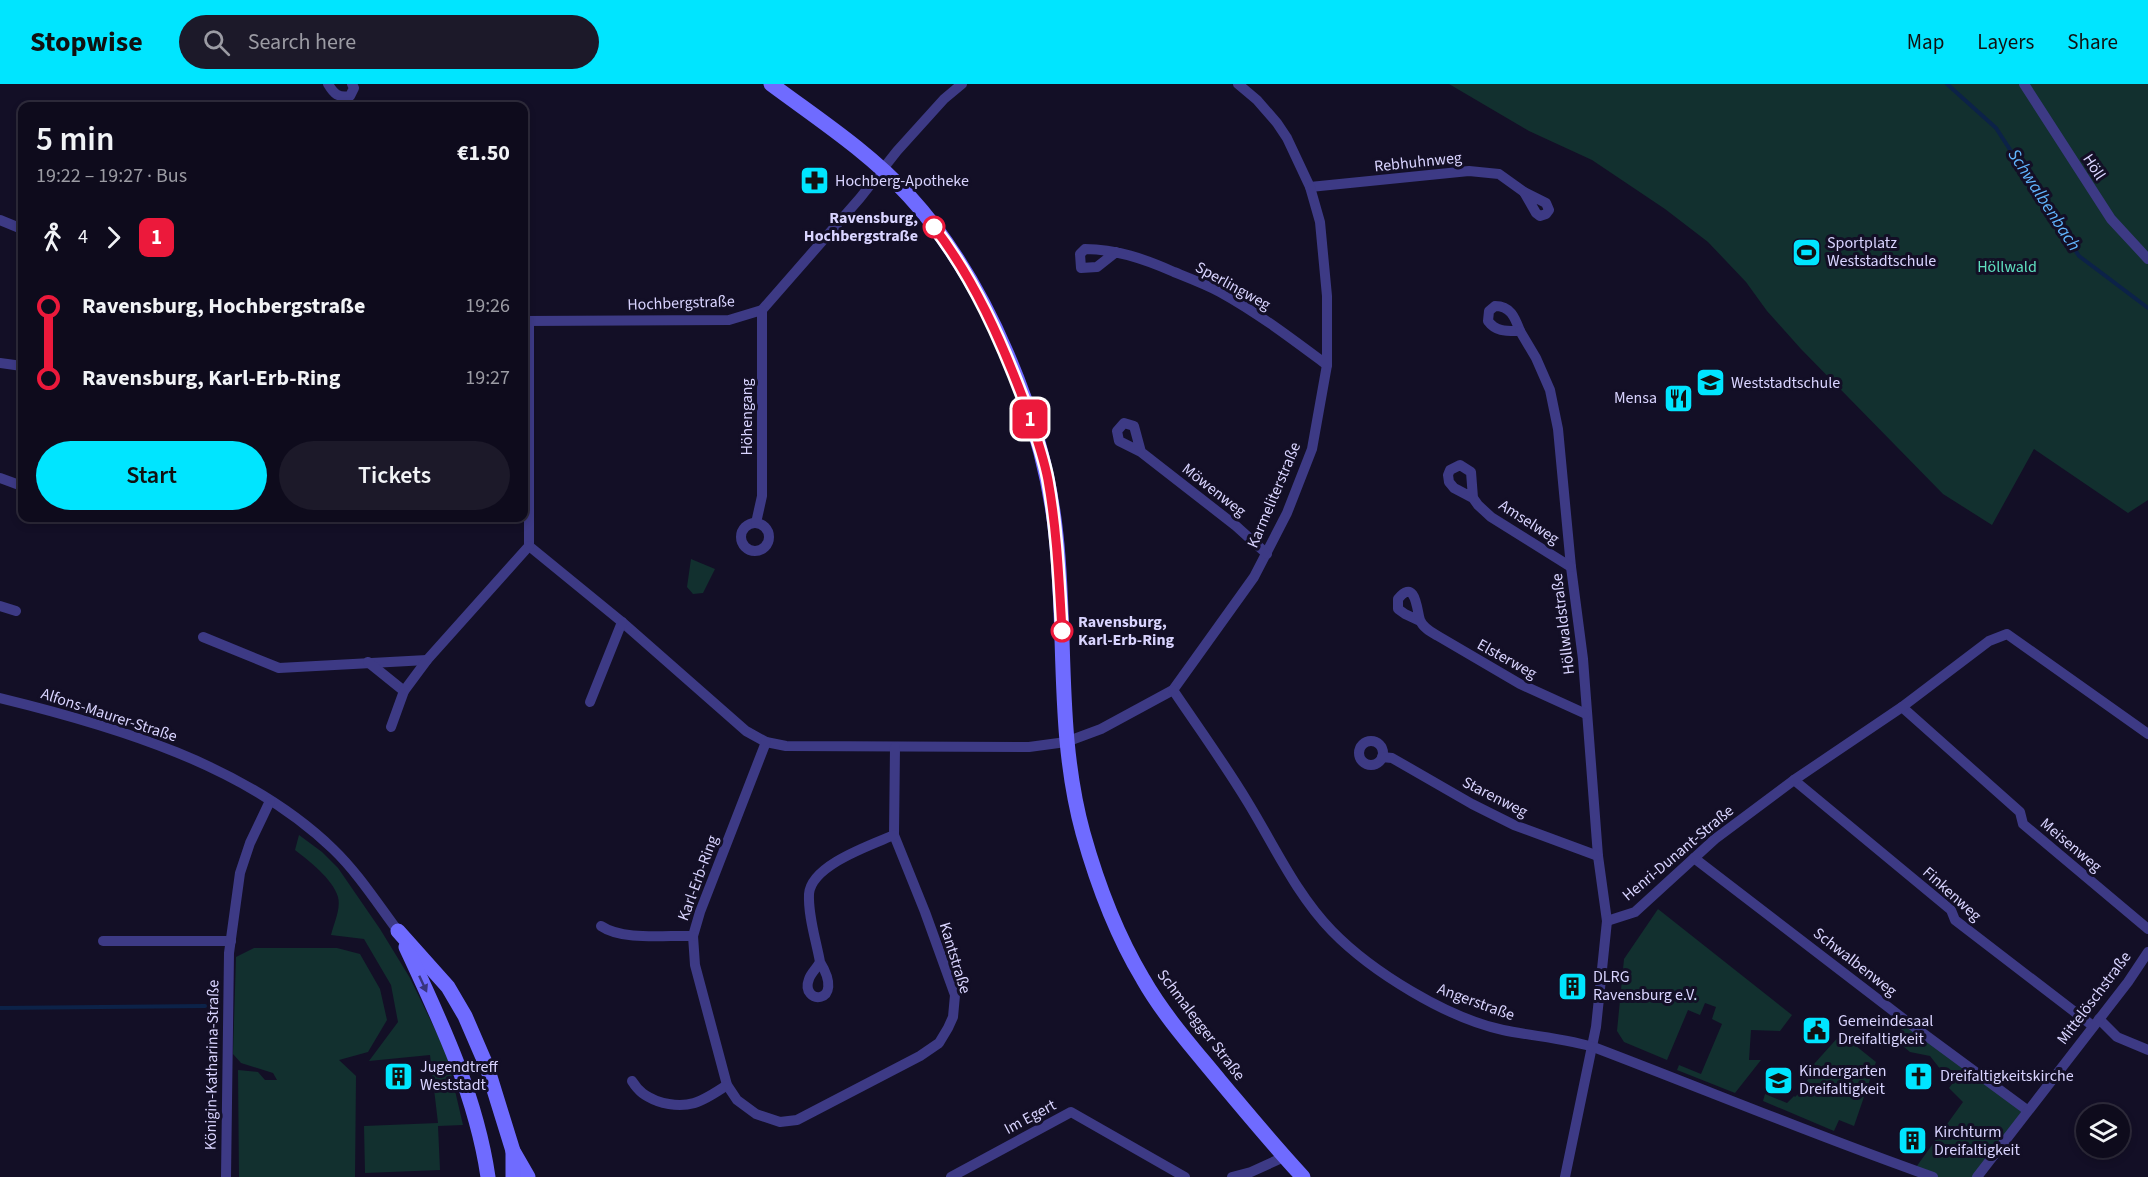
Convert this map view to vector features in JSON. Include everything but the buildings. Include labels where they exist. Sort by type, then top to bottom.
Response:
[{"type":"street","points":[[328,84],[333,93],[342,98],[350,96],[354,88],[352,84]]},
{"type":"street","name":"Schmalegger Straße","points":[[771,84],[883,170],[910,197],[946,244],[982,304],[1012,370],[1037,439],[1047,477],[1056,536],[1066,742],[1070,778],[1085,841],[1107,904],[1132,961],[1173,1023],[1303,1177]]},
{"type":"street","points":[[762,310],[936,108],[963,84]]},
{"type":"street","name":"Karmeliterstraße","points":[[1066,742],[1101,729],[1173,690],[1254,577],[1287,513],[1312,449],[1327,365],[1325,261],[1320,222],[1310,187],[1295,152],[1277,123],[1257,100],[1238,84]]},
{"type":"street","name":"Höll","points":[[2024,84],[2111,219],[2148,258]]},
{"type":"street","name":"Rebhuhnweg","points":[[1310,187],[1469,171],[1499,174],[1524,192]]},
{"type":"street","points":[[0,220],[18,227]]},
{"type":"street","name":"Sperlingweg","points":[[1116,252],[1155,264],[1222,293],[1272,325],[1327,365]]},
{"type":"street","name":"Hochbergstraße","points":[[528,321],[729,320],[762,310]]},
{"type":"street","name":"Höhengang","points":[[756,523],[762,496],[762,310]]},
{"type":"street","name":"Höllwaldstraße","points":[[1520,331],[1536,358],[1550,390],[1558,429],[1571,567],[1583,659],[1598,856],[1607,921]]},
{"type":"street","points":[[0,363],[18,365]]},
{"type":"street","name":"Möwenweg","points":[[1141,452],[1236,526],[1267,554]]},
{"type":"street","points":[[0,478],[18,485]]},
{"type":"street","name":"Amselweg","points":[[1473,498],[1491,517],[1571,567]]},
{"type":"street","points":[[391,727],[404,691],[428,660],[529,546],[528,522]]},
{"type":"street","points":[[529,546],[622,622],[746,731],[766,742],[786,746],[1029,747],[1066,742]]},
{"type":"street","points":[[0,606],[16,611]]},
{"type":"street","name":"Elsterweg","points":[[1420,621],[1438,636],[1520,684],[1587,714]]},
{"type":"street","points":[[590,702],[622,622]]},
{"type":"street","name":"Henri-Dunant-Straße","points":[[1607,921],[1635,912],[1715,838],[1794,780],[1902,707],[1989,641],[2007,634],[2148,734]]},
{"type":"street","points":[[203,637],[279,668],[428,660]]},
{"type":"street","points":[[368,662],[404,691]]},
{"type":"street","name":"Angerstraße","points":[[1173,690],[1247,800],[1292,879],[1333,932],[1372,965],[1428,1001],[1500,1030],[1592,1047],[1933,1177]]},
{"type":"street","name":"Alfons-Maurer-Straße","points":[[0,698],[107,728],[166,748],[220,773],[270,801],[313,832],[344,860],[398,931]]},
{"type":"street","name":"Meisenweg","points":[[1902,707],[2020,812],[2022,824],[2148,929]]},
{"type":"street","name":"Karl-Erb-Ring","points":[[600,926],[610,933],[627,935],[693,936],[700,912],[766,742]]},
{"type":"street","name":"Kantstraße","points":[[693,936],[695,964],[727,1085],[737,1100],[756,1114],[780,1122],[797,1120],[921,1056],[939,1043],[953,1017],[955,995],[894,835],[894,747]]},
{"type":"street","name":"Starenweg","points":[[1382,757],[1392,758],[1514,825],[1598,856]]},
{"type":"street","name":"Finkenweg","points":[[1794,780],[1951,910],[1955,920],[2117,1037],[2148,1050]]},
{"type":"street","points":[[103,941],[231,941],[240,873],[250,843],[270,801]]},
{"type":"street","points":[[820,962],[810,911],[809,891],[818,875],[837,860],[894,835]]},
{"type":"street","name":"Schwalbenweg","points":[[1695,858],[1905,1020],[2027,1110]]},
{"type":"street","points":[[1565,1177],[1598,1015],[1607,921]]},
{"type":"street","points":[[398,931],[448,987],[465,1016],[488,1067],[513,1151],[528,1177]]},
{"type":"street","points":[[398,931],[454,1053],[471,1104],[488,1177]]},
{"type":"street","name":"Königin-Katharina-Straße","points":[[226,1177],[231,941]]},
{"type":"street","name":"Mittelöschstraße","points":[[1977,1177],[2128,982],[2148,952]]},
{"type":"street","points":[[632,1082],[645,1096],[669,1105],[685,1106],[701,1101],[727,1085]]},
{"type":"street","name":"Im Egert","points":[[951,1177],[1071,1112],[1185,1177]]},
{"type":"street","points":[[513,1151],[513,1177]]},
{"type":"street","points":[[1232,1177],[1251,1172],[1284,1157]]},
{"type":"green space","name":"Höllwald","points":[[1449,84],[2148,84],[2148,500],[2128,513],[2034,449],[1992,525],[1943,494],[1801,349],[1767,311],[1746,282],[1708,242],[1665,209],[1592,160],[1529,131]]},
{"type":"green space","points":[[691,559],[715,569],[703,593],[693,594],[687,587]]},
{"type":"green space","points":[[299,835],[322,852],[338,868],[380,929],[410,978],[446,1052],[463,1125],[438,1126],[440,1170],[365,1173],[364,1126],[438,1123],[430,1055],[369,1061],[398,1022],[391,985],[364,939],[331,935],[338,911],[338,897],[326,877],[295,850]]},
{"type":"green space","points":[[1658,909],[1792,1015],[1780,1031],[1751,1030],[1749,1060],[1761,1060],[1735,1093],[1677,1070],[1679,1065],[1701,1074],[1722,1024],[1712,1019],[1716,1007],[1705,1003],[1700,1015],[1688,1010],[1667,1060],[1624,1042],[1617,1031],[1624,959]]},
{"type":"green space","points":[[254,948],[337,948],[360,954],[380,989],[387,1020],[368,1052],[339,1060],[356,1076],[355,1177],[239,1177],[238,1070],[258,1072],[265,1080],[277,1080],[273,1073],[241,1063],[233,1054],[236,957]]},
{"type":"green space","points":[[1905,1020],[2027,1110],[1978,1177],[1933,1177],[1914,1170],[1963,1102],[1949,1088],[1952,1084],[1930,1056],[1910,1052],[1897,1041]]},
{"type":"green space","points":[[1841,1034],[1876,1062],[1854,1126],[1839,1120],[1834,1131],[1763,1101],[1765,1094],[1787,1103],[1795,1097],[1804,1088],[1802,1086],[1810,1077],[1808,1075],[1816,1066],[1814,1064]]},
{"type":"waterway","name":"Schwalbenbach","points":[[1947,84],[1996,128],[2079,256],[2148,308]]},
{"type":"waterway","points":[[0,1008],[205,1006]]},
{"type":"bus line","name":"1","points":[[934,227],[966,274],[998,336],[1037,439],[1047,477],[1056,536],[1062,631]]},
{"type":"place","name":"Hochberg-Apotheke","points":[[814,181]]},
{"type":"place","name":"Ravensburg, Hochbergstraße","points":[[934,227]]},
{"type":"place","name":"Sportplatz Weststadtschule","points":[[1806,252]]},
{"type":"place","name":"Weststadtschule","points":[[1710,383]]},
{"type":"place","name":"Mensa","points":[[1678,398]]},
{"type":"place","name":"Ravensburg, Karl-Erb-Ring","points":[[1062,631]]},
{"type":"place","name":"DLRG Ravensburg e.V.","points":[[1572,986]]},
{"type":"place","name":"Gemeindesaal Dreifaltigkeit","points":[[1817,1030]]},
{"type":"place","name":"Jugendtreff Weststadt","points":[[399,1076]]},
{"type":"place","name":"Dreifaltigkeitskirche","points":[[1919,1076]]},
{"type":"place","name":"Kindergarten Dreifaltigkeit","points":[[1778,1080]]},
{"type":"place","name":"Kirchturm Dreifaltigkeit","points":[[1913,1141]]}]
